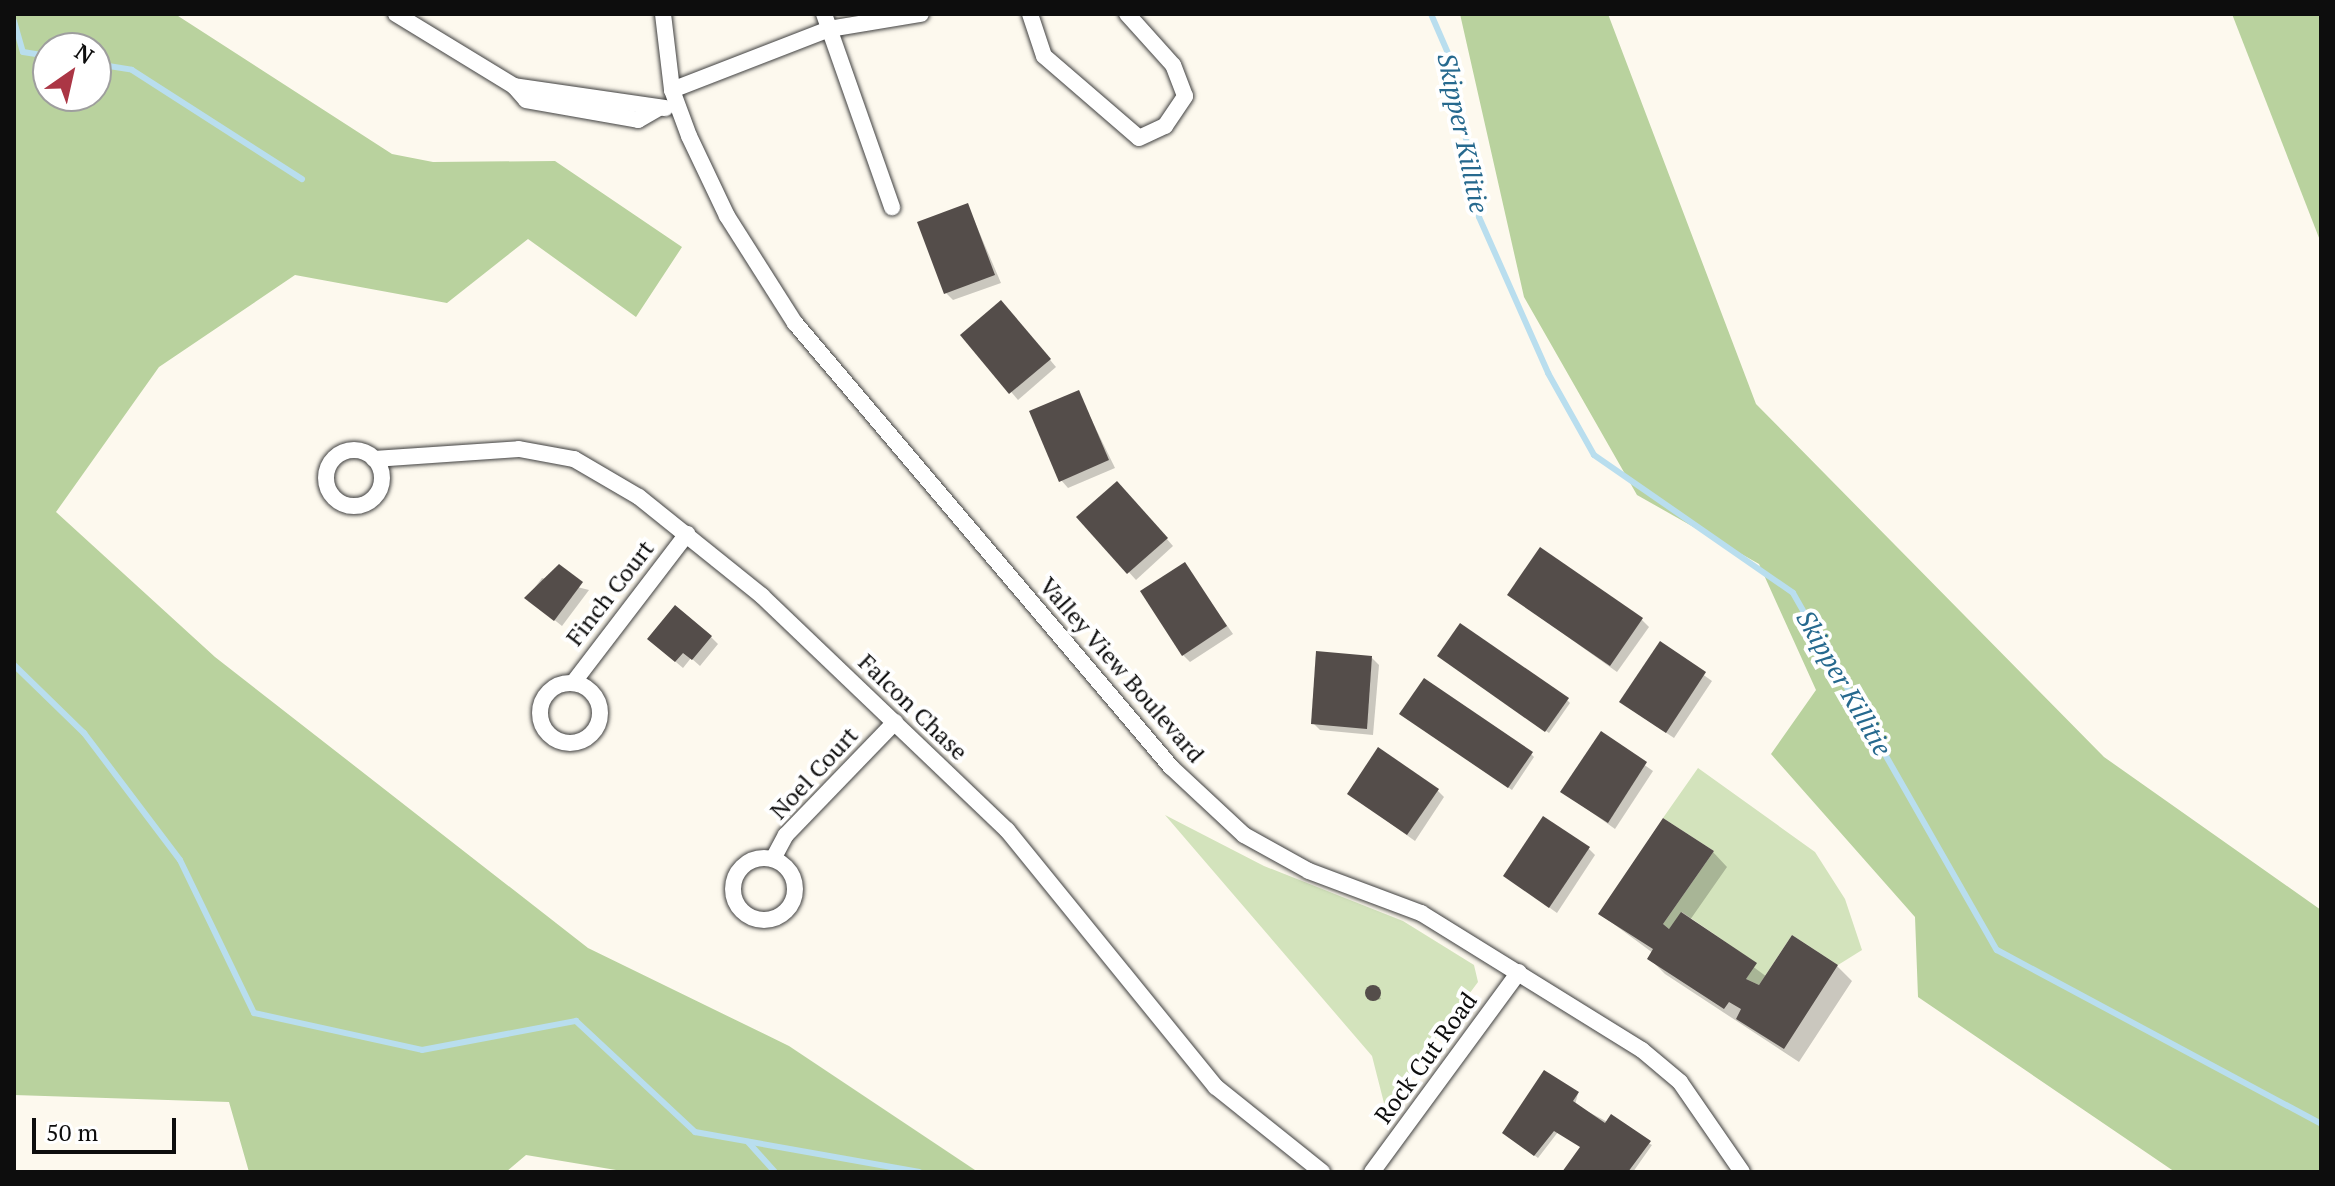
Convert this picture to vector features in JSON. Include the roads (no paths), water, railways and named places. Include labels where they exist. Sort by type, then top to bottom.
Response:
[{"type":"street","points":[[396,14],[514,86],[678,109]]},
{"type":"street","name":"Valley View Boulevard","points":[[663,14],[672,90],[678,109],[727,216],[795,323],[1171,767],[1244,835],[1309,871],[1421,913],[1519,972],[1680,1082],[1742,1172]]},
{"type":"street","points":[[672,90],[826,22],[921,14]]},
{"type":"street","points":[[1030,14],[1044,56],[1139,138],[1165,126],[1185,96],[1173,65],[1127,14]]},
{"type":"street","points":[[826,22],[892,207]]},
{"type":"street","name":"Falcon Chase","points":[[374,459],[519,449],[574,459],[607,475],[687,534],[895,722],[1007,830],[1216,1087],[1322,1172]]},
{"type":"street","name":"Finch Court","points":[[573,683],[687,534]]},
{"type":"street","name":"Noel Court","points":[[773,859],[786,835],[895,722]]},
{"type":"street","name":"Rock Cut Road","points":[[1372,1172],[1519,972]]},
{"type":"waterway","name":"Skipper Killitie","points":[[1431,14],[1454,67],[1479,217],[1548,373],[1594,455],[1793,593],[1997,950],[2321,1124]]},
{"type":"waterway","points":[[14,21],[23,52],[32,53]]},
{"type":"waterway","points":[[112,67],[132,70],[302,179]]},
{"type":"waterway","points":[[14,665],[84,733],[180,860],[254,1013],[422,1050],[576,1021],[695,1132],[919,1172]]},
{"type":"waterway","points":[[748,1142],[775,1172]]}]
